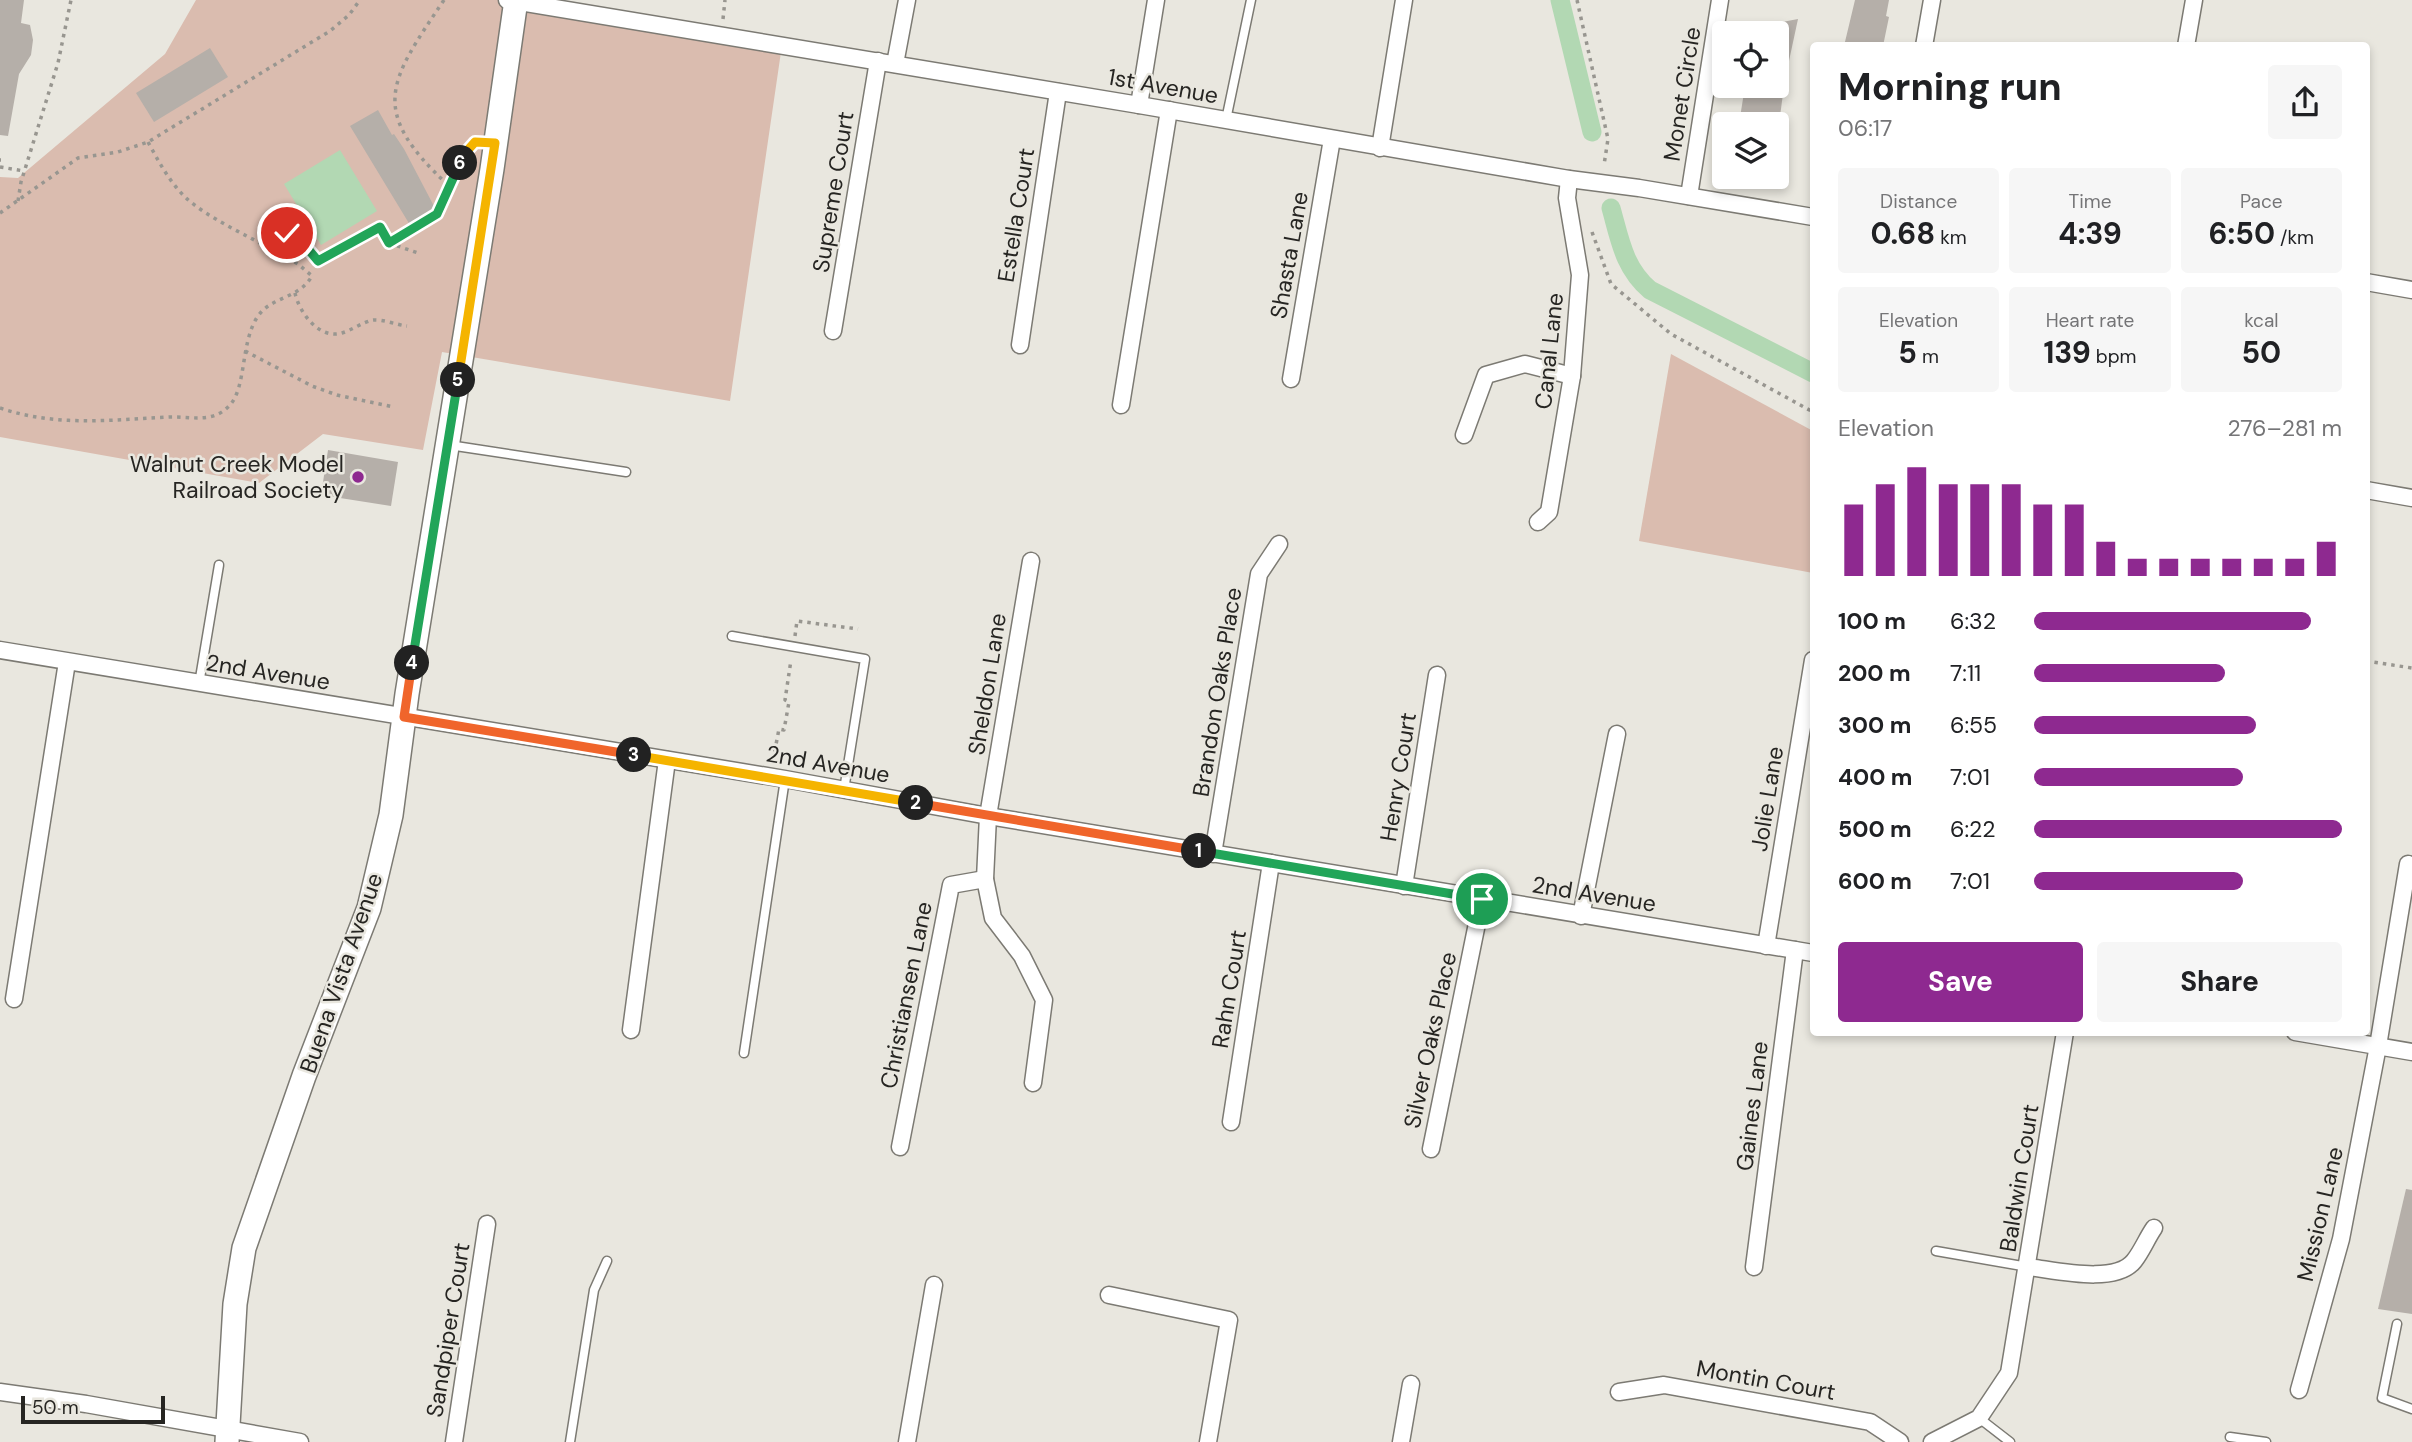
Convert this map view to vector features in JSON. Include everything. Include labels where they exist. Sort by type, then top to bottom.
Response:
[{"type":"street","points":[[895,64],[907,0]]},
{"type":"street","points":[[1139,105],[1156,0]]},
{"type":"street","points":[[1380,148],[1404,0]]},
{"type":"street","name":"Monet Circle","points":[[1689,196],[1720,0]]},
{"type":"street","points":[[1925,42],[1932,0]]},
{"type":"street","points":[[2187,42],[2194,0]]},
{"type":"street","name":"1st Avenue","points":[[512,1],[1169,110],[1380,148],[1810,216]]},
{"type":"street","name":"Buena Vista Avenue","points":[[228,1436],[235,1304],[244,1248],[304,1076],[369,908],[391,815],[404,717],[495,143],[512,1]]},
{"type":"street","name":"Supreme Court","points":[[833,331],[878,61]]},
{"type":"street","name":"Estella Court","points":[[1020,345],[1058,92]]},
{"type":"street","points":[[1121,405],[1169,110]]},
{"type":"street","name":"Shasta Lane","points":[[1291,379],[1332,139]]},
{"type":"street","name":"Canal Lane","points":[[1538,522],[1549,512],[1572,376],[1580,275],[1567,198],[1569,179]]},
{"type":"street","points":[[2370,283],[2412,290]]},
{"type":"street","points":[[1464,435],[1486,375],[1525,364],[1572,376]]},
{"type":"street","points":[[2370,491],[2412,498]]},
{"type":"street","name":"Brandon Oaks Place","points":[[1213,853],[1259,574],[1279,544]]},
{"type":"street","name":"Sheldon Lane","points":[[1031,561],[988,816],[985,879],[993,918],[1022,956],[1044,1000],[1033,1083]]},
{"type":"street","name":"2nd Avenue","points":[[0,650],[785,779],[988,816],[1810,952]]},
{"type":"street","points":[[13,999],[67,662]]},
{"type":"street","name":"Henry Court","points":[[1404,886],[1437,676]]},
{"type":"street","name":"Jolie Lane","points":[[1766,946],[1810,678]]},
{"type":"street","points":[[1581,916],[1617,734]]},
{"type":"street","points":[[631,1030],[667,760]]},
{"type":"street","name":"Rahn Court","points":[[1231,1122],[1271,863]]},
{"type":"street","name":"Mission Lane","points":[[2299,1390],[2341,1239],[2378,1046],[2408,864]]},
{"type":"street","name":"Christiansen Lane","points":[[900,1147],[951,885],[985,879]]},
{"type":"street","name":"Silver Oaks Place","points":[[1430,1149],[1482,899]]},
{"type":"street","name":"Gaines Lane","points":[[1754,1267],[1795,950]]},
{"type":"street","name":"Baldwin Court","points":[[2064,1036],[2028,1267],[2101,1275],[2120,1270],[2133,1263],[2154,1227]]},
{"type":"street","points":[[2319,1036],[2412,1052]]},
{"type":"street","name":"Sandpiper Court","points":[[454,1442],[487,1224]]},
{"type":"street","points":[[1933,1442],[1979,1418],[2009,1373],[2028,1267]]},
{"type":"street","points":[[907,1442],[934,1285]]},
{"type":"street","points":[[1109,1295],[1229,1320],[1208,1442]]},
{"type":"street","points":[[1401,1442],[1411,1384]]},
{"type":"street","name":"Montin Court","points":[[1619,1392],[1664,1385],[1870,1422],[1900,1442]]},
{"type":"street","points":[[0,1392],[86,1404],[228,1436],[300,1442]]},
{"type":"lane","points":[[1226,120],[1251,0]]},
{"type":"lane","points":[[447,445],[626,472]]},
{"type":"lane","points":[[199,684],[219,565]]},
{"type":"lane","points":[[732,636],[866,659],[844,790]]},
{"type":"lane","points":[[744,1053],[785,779]]},
{"type":"lane","points":[[1936,1251],[2028,1267]]},
{"type":"lane","points":[[570,1442],[594,1290],[607,1261]]},
{"type":"lane","points":[[2398,1324],[2382,1398],[2412,1409]]},
{"type":"lane","points":[[1979,1418],[2010,1442]]},
{"type":"lane","points":[[2230,1437],[2266,1442]]},
{"type":"path","points":[[18,202],[24,171],[58,63],[71,0]]},
{"type":"path","points":[[0,213],[78,158],[118,152],[148,142],[330,32],[349,15],[360,0]]},
{"type":"path","points":[[444,0],[406,60],[394,94],[402,131],[420,158],[450,186]]},
{"type":"path","points":[[1577,0],[1608,139],[1606,160],[1597,183]]},
{"type":"path","points":[[0,408],[51,421],[109,422],[172,417],[204,419],[215,416],[229,407],[237,394],[248,333],[260,314],[276,301],[305,287],[312,276],[184,196],[167,177],[148,142]]},
{"type":"path","points":[[389,243],[437,214],[466,152],[475,142],[495,143]]},
{"type":"path","points":[[0,167],[24,171]]},
{"type":"path","points":[[1590,222],[1594,242],[1611,284],[1671,334],[1810,410]]},
{"type":"path","points":[[276,252],[287,233],[304,244],[318,261],[380,227],[389,243],[418,253]]},
{"type":"path","points":[[295,293],[304,316],[316,327],[330,333],[342,333],[374,320],[407,326]]},
{"type":"path","points":[[245,351],[312,386],[337,395],[394,407]]},
{"type":"path","points":[[773,760],[779,729],[784,730],[788,711],[789,702],[785,700],[797,621],[859,629]]},
{"type":"path","points":[[2370,662],[2412,668]]},
{"type":"shaded area","points":[[196,0],[505,0],[782,45],[730,401],[442,352],[423,450],[323,434],[259,483],[0,437],[0,177],[18,178],[165,54]]},
{"type":"shaded area","points":[[340,150],[377,211],[321,245],[284,184]]},
{"type":"shaded area","points":[[1671,354],[1810,429],[1810,572],[1639,541]]},
{"type":"building","points":[[0,0],[24,0],[21,23],[30,25],[33,40],[31,55],[19,74],[8,136],[0,135]]},
{"type":"building","points":[[1855,0],[1889,0],[1884,42],[1845,42]]},
{"type":"building","points":[[1798,19],[1789,61],[1789,21]]},
{"type":"building","points":[[210,48],[228,77],[154,122],[136,93]]},
{"type":"building","points":[[1743,98],[1782,98],[1781,112],[1741,112]]},
{"type":"building","points":[[378,110],[392,135],[394,134],[404,149],[436,210],[410,225],[350,126]]},
{"type":"building","points":[[328,450],[398,462],[391,506],[321,495]]},
{"type":"building","points":[[2406,1189],[2412,1190],[2412,1314],[2378,1309]]},
{"type":"waterway","points":[[1560,0],[1592,132]]},
{"type":"waterway","points":[[1611,208],[1629,263],[1650,290],[1810,371]]},
{"type":"place","name":"Walnut Creek Model Railroad Society","points":[[358,477]]},
{"type":"route","points":[[287,233],[304,244],[318,261],[380,227],[389,243],[437,214],[466,152],[475,142],[495,143],[404,717],[785,779],[1482,899]]}]
